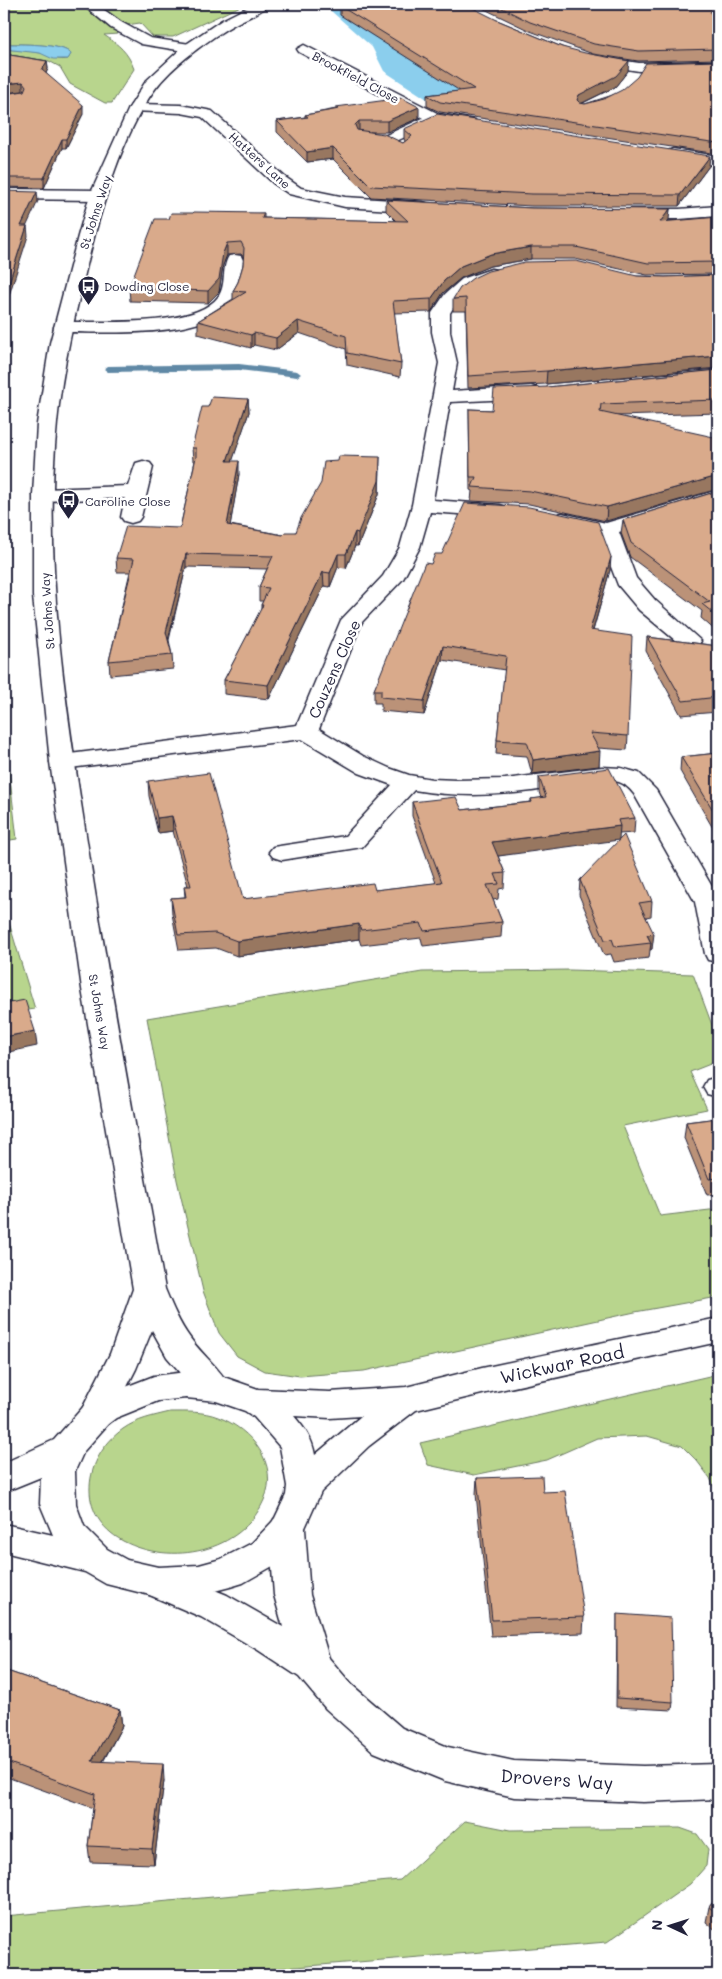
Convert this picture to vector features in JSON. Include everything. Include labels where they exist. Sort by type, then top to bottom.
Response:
[{"type":"street","points":[[88,4],[116,25],[146,41],[190,48]]},
{"type":"street","name":"St Johns Way","points":[[213,1387],[179,1348],[162,1320],[149,1289],[96,989],[62,762],[44,596],[43,495],[47,424],[63,327],[98,195],[121,139],[136,108],[151,84],[190,48],[227,23],[264,4]]},
{"type":"street","name":"Brookfield Close","points":[[304,49],[436,118],[484,126]]},
{"type":"street","points":[[582,58],[639,67],[718,65]]},
{"type":"street","points":[[632,80],[637,74],[639,67]]},
{"type":"street","name":"Hatters Lane","points":[[136,108],[181,109],[207,114],[279,180],[295,191],[345,202],[443,208]]},
{"type":"street","points":[[372,137],[395,143],[436,118]]},
{"type":"street","points":[[658,152],[718,161]]},
{"type":"street","points":[[4,194],[98,195]]},
{"type":"street","points":[[620,214],[679,214],[718,210]]},
{"type":"street","points":[[63,327],[155,325],[199,316],[215,310],[224,302],[234,278],[235,260]]},
{"type":"street","name":"Couzens Close","points":[[306,731],[352,620],[392,578],[410,547],[422,505],[448,363],[440,332],[441,313],[451,298],[468,283],[505,270]]},
{"type":"street","points":[[442,396],[546,392]]},
{"type":"street","points":[[131,518],[143,466]]},
{"type":"street","points":[[43,495],[137,492]]},
{"type":"street","points":[[422,505],[529,513],[607,529],[718,496]]},
{"type":"street","points":[[607,529],[626,580],[647,605],[690,641]]},
{"type":"street","name":"Couzens Close","points":[[62,762],[306,731],[373,770],[408,782],[450,787],[496,788],[602,774],[632,777],[644,790],[713,902],[718,954]]},
{"type":"street","points":[[282,852],[353,842],[408,782]]},
{"type":"street","name":"St Johns Way","points":[[96,1416],[126,1355],[142,1316],[149,1289]]},
{"type":"street","name":"Wickwar Road","points":[[257,1402],[330,1405],[406,1400],[482,1381],[718,1330]]},
{"type":"street","name":"Wickwar Road","points":[[4,1538],[94,1559],[119,1573],[158,1582],[199,1580],[230,1572],[265,1553],[287,1529],[303,1495],[304,1486],[296,1442],[266,1408],[257,1402],[213,1387],[186,1385],[154,1388],[104,1409],[68,1449],[58,1471],[58,1504],[70,1534],[94,1559]]},
{"type":"street","name":"Wickwar Road","points":[[304,1486],[357,1437],[406,1400]]},
{"type":"street","name":"Wickwar Road","points":[[4,1478],[68,1449]]},
{"type":"street","name":"Drovers Way","points":[[287,1529],[292,1595],[312,1666]]},
{"type":"street","name":"Drovers Way","points":[[158,1582],[214,1606],[244,1622],[312,1666],[339,1697],[388,1740],[445,1764],[514,1779],[643,1784],[718,1782]]},
{"type":"green space","points":[[4,4],[245,4],[173,37],[153,37],[140,23],[113,27],[118,34],[104,35],[122,49],[134,69],[112,103],[105,103],[70,84],[60,67],[49,61],[4,55],[4,49],[41,53],[60,59],[68,59],[71,54],[66,50],[50,46],[4,44]]},
{"type":"green space","points":[[4,728],[17,839],[4,841]]},
{"type":"green space","points":[[4,906],[35,1009],[4,1014]]},
{"type":"green space","points":[[570,970],[693,974],[718,1041],[718,1061],[690,1072],[707,1109],[623,1126],[660,1216],[718,1209],[718,1297],[635,1312],[364,1371],[300,1376],[265,1371],[237,1356],[219,1333],[203,1291],[177,1180],[147,1018],[422,972]]},
{"type":"green space","points":[[718,1374],[718,1496],[710,1478],[682,1446],[647,1436],[597,1438],[547,1460],[474,1475],[428,1465],[420,1443]]},
{"type":"green space","points":[[170,1412],[206,1414],[230,1423],[251,1439],[265,1461],[268,1487],[264,1500],[253,1518],[239,1532],[222,1543],[203,1550],[183,1553],[162,1553],[142,1549],[123,1541],[108,1530],[97,1517],[91,1502],[90,1486],[93,1470],[99,1455],[110,1441],[123,1429],[134,1423]]},
{"type":"green space","points":[[465,1821],[510,1830],[680,1828],[697,1834],[708,1849],[706,1866],[690,1884],[607,1942],[196,1975],[4,1975],[4,1916],[400,1880]]},
{"type":"water","points":[[4,44],[50,46],[66,50],[71,54],[68,59],[53,59],[40,53],[4,49]]},
{"type":"building","points":[[351,4],[465,4],[497,20],[562,47],[629,61],[616,76],[579,95],[577,100],[585,104],[604,99],[622,90],[637,77],[646,63],[718,61],[718,143],[440,102],[427,95],[474,89],[340,6]]},
{"type":"building","points":[[494,4],[718,4],[718,8],[710,12],[714,19],[718,20],[718,49],[639,51],[594,44],[530,22]]},
{"type":"building","points":[[4,54],[47,61],[42,70],[83,105],[66,139],[62,139],[44,178],[4,178],[4,94],[24,91],[26,86],[23,82],[4,84]]},
{"type":"building","points":[[402,98],[419,107],[387,121],[359,121],[355,125],[357,130],[384,134],[403,143],[412,136],[404,129],[437,114],[710,156],[680,195],[532,194],[371,186],[333,148],[307,152],[277,121],[308,117],[305,115],[339,109],[336,107]]},
{"type":"building","points":[[4,191],[37,192],[21,226],[27,226],[4,298]]},
{"type":"building","points":[[386,200],[532,208],[670,209],[660,222],[718,217],[718,262],[648,263],[576,247],[531,247],[491,254],[461,266],[444,281],[431,299],[393,301],[401,364],[347,353],[346,336],[298,321],[276,338],[254,333],[251,335],[198,321],[246,292],[233,291],[243,265],[244,248],[241,242],[227,243],[223,253],[219,279],[208,291],[129,288],[155,219],[169,219],[171,213],[264,213],[262,218],[408,221]]},
{"type":"building","points":[[576,261],[637,276],[718,275],[718,356],[468,376],[466,298],[453,299],[460,288],[473,278],[488,271],[525,262]]},
{"type":"building","points":[[718,370],[718,400],[601,404],[600,412],[718,438],[718,476],[607,507],[530,491],[472,487],[476,477],[470,477],[469,409],[492,410],[494,389],[547,387]]},
{"type":"building","points":[[212,397],[248,399],[227,461],[239,461],[227,525],[283,535],[285,532],[296,532],[301,518],[321,483],[324,462],[338,461],[339,456],[380,457],[379,481],[358,533],[355,532],[346,554],[338,554],[330,573],[323,572],[268,685],[224,680],[263,605],[261,605],[269,588],[259,587],[273,556],[186,554],[166,632],[172,655],[109,661],[134,559],[116,558],[126,526],[180,528],[196,457],[196,448],[192,448],[202,407],[208,407]]},
{"type":"building","points":[[718,491],[718,617],[702,604],[710,602],[631,543],[623,520]]},
{"type":"building","points":[[465,503],[529,507],[598,522],[611,557],[590,630],[632,636],[628,736],[590,733],[600,751],[533,760],[527,742],[497,740],[506,656],[443,646],[424,701],[381,697],[381,690],[374,690],[425,563],[431,564],[435,554],[442,554]]},
{"type":"building","points":[[647,637],[718,646],[718,697],[683,701]]},
{"type":"building","points":[[718,753],[718,815],[716,815],[681,757]]},
{"type":"building","points":[[609,768],[635,818],[618,820],[620,826],[492,842],[505,873],[495,874],[499,884],[487,885],[502,922],[424,931],[421,923],[361,930],[359,924],[237,941],[215,933],[178,935],[171,898],[186,897],[184,886],[191,886],[172,816],[157,818],[148,781],[209,773],[243,899],[373,883],[375,890],[442,882],[412,802],[456,797],[462,810],[532,802],[531,799],[546,797],[539,777]]},
{"type":"building","points":[[624,835],[652,901],[639,903],[654,934],[647,935],[651,943],[615,947],[612,939],[605,940],[580,880]]},
{"type":"building","points":[[25,1000],[35,1031],[4,1037],[4,1004]]},
{"type":"building","points":[[718,1118],[718,1178],[709,1179],[686,1122]]},
{"type":"building","points":[[542,1476],[543,1492],[565,1491],[584,1617],[492,1620],[477,1478]]},
{"type":"building","points":[[617,1614],[671,1618],[673,1702],[617,1698]]},
{"type":"building","points":[[4,1670],[120,1710],[92,1761],[163,1764],[152,1849],[88,1846],[95,1794],[4,1761]]},
{"type":"building","points":[[718,1896],[718,1914],[709,1907]]},
{"type":"waterway","points":[[343,4],[388,42],[397,63],[441,91],[566,119],[718,141]]},
{"type":"waterway","points":[[108,369],[239,367],[297,374]]},
{"type":"place","name":"Dowding Close","points":[[88,305]]},
{"type":"place","name":"Caroline Close","points":[[69,520]]}]
